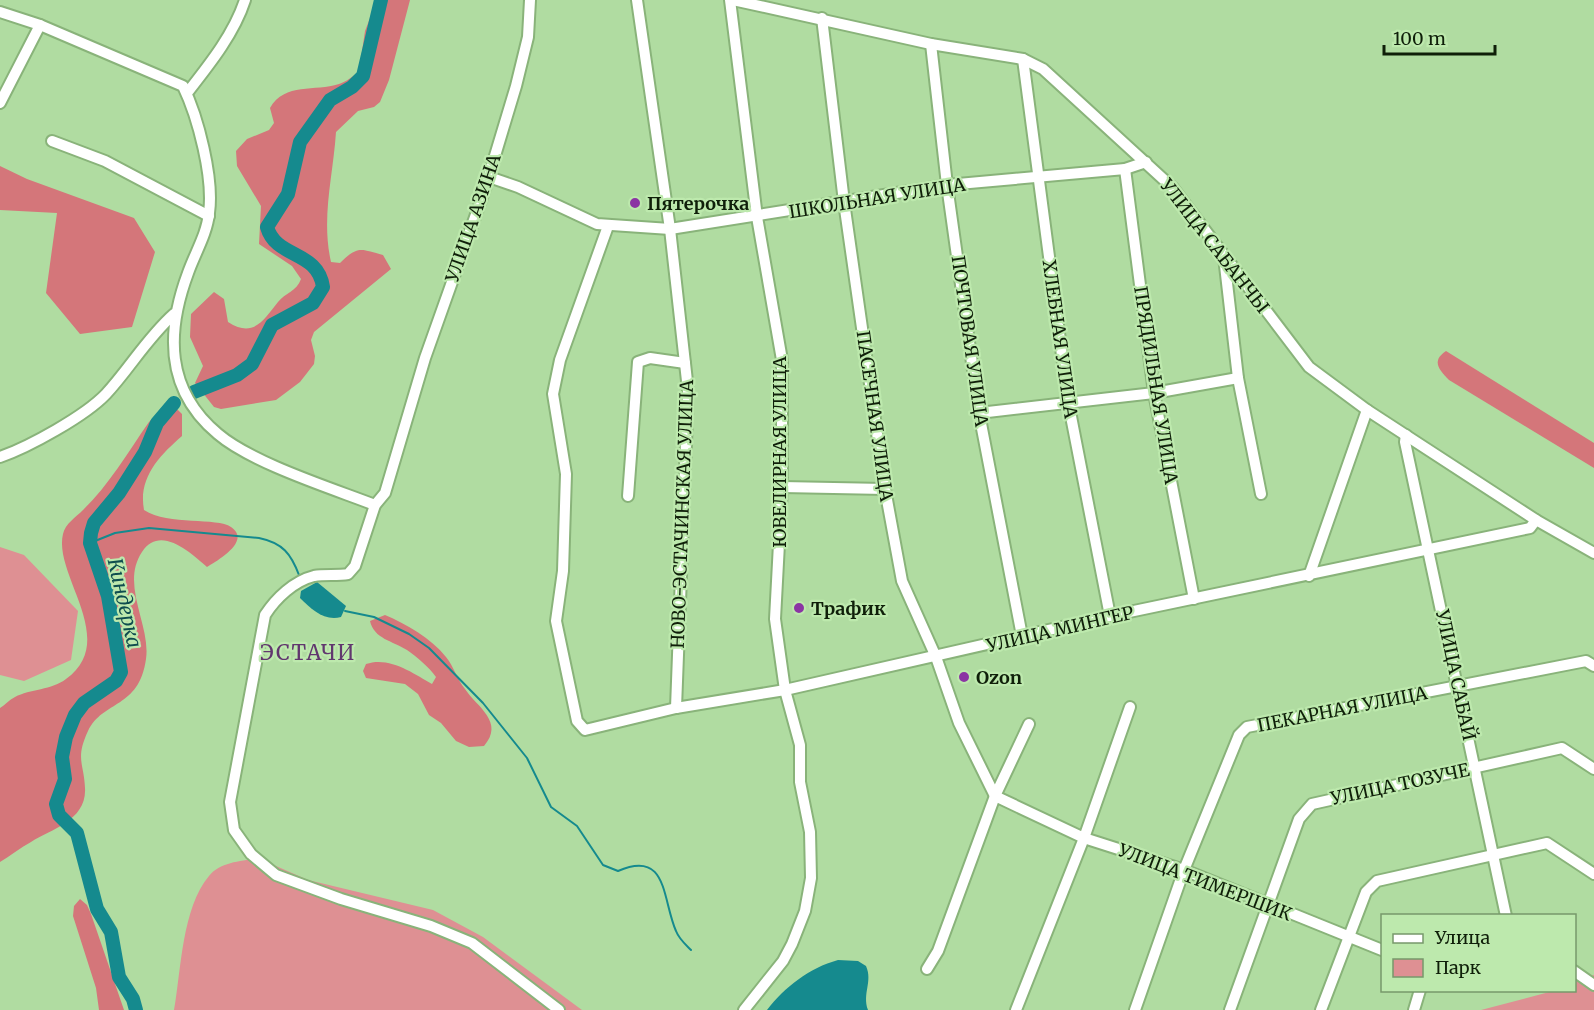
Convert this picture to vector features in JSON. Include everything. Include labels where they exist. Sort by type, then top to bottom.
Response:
[{"type":"street","points":[[187,93],[210,64],[241,13],[245,0]]},
{"type":"street","name":"УЛИЦА АЗИНА","points":[[530,0],[528,37],[489,177],[425,358],[385,493],[375,505],[355,566],[348,574],[314,576],[287,590],[274,601],[265,615],[230,802],[234,830],[251,854],[276,875],[341,899],[431,926],[472,943],[559,1010]]},
{"type":"street","name":"НОВО-ЭСТАЧИНСКАЯ УЛИЦА","points":[[637,0],[670,229],[688,390],[676,708]]},
{"type":"street","name":"УЛИЦА САБАНЧЫ","points":[[732,0],[822,18],[931,44],[1023,59],[1043,69],[1173,188],[1309,367],[1367,410],[1536,520],[1594,553]]},
{"type":"street","name":"ЮВЕЛИРНАЯ УЛИЦА","points":[[732,0],[757,217],[782,360],[782,487],[775,619],[784,690],[800,745],[801,782],[810,832],[811,878],[805,911],[792,944],[783,961],[744,1010]]},
{"type":"street","points":[[0,12],[40,25],[176,81],[183,86],[209,169],[211,197],[209,216],[174,314],[172,339],[179,378],[193,406],[219,435],[247,453],[375,505]]},
{"type":"street","name":"ПАСЕЧНАЯ УЛИЦА","points":[[822,18],[844,202],[885,489],[902,581],[936,657],[959,723],[995,796]]},
{"type":"street","points":[[0,103],[40,25]]},
{"type":"street","name":"ПОЧТОВАЯ УЛИЦА","points":[[931,44],[947,185],[979,413],[1022,636]]},
{"type":"street","name":"ХЛЕБНАЯ УЛИЦА","points":[[1023,59],[1068,401],[1110,616]]},
{"type":"street","points":[[52,141],[105,161],[209,216]]},
{"type":"street","name":"ШКОЛЬНАЯ УЛИЦА","points":[[489,177],[518,187],[567,212],[608,226],[670,229],[947,185],[1125,170],[1146,162]]},
{"type":"street","name":"ПРЯДИЛЬНАЯ УЛИЦА","points":[[1125,170],[1154,393],[1194,599]]},
{"type":"street","name":"УЛИЦА МИНГЕР","points":[[608,226],[557,369],[553,394],[566,474],[563,571],[556,621],[577,722],[582,728],[588,730],[676,708],[784,690],[1110,616],[1530,528],[1536,520]]},
{"type":"street","points":[[1224,257],[1238,378],[1261,494]]},
{"type":"street","points":[[0,457],[92,408],[145,342],[174,314]]},
{"type":"street","points":[[628,496],[638,362],[650,358],[685,363]]},
{"type":"street","points":[[979,413],[1068,401],[1154,393],[1238,378]]},
{"type":"street","points":[[1309,576],[1367,410]]},
{"type":"street","name":"УЛИЦА САБАЙ","points":[[1406,435],[1405,442],[1506,914]]},
{"type":"street","points":[[782,487],[885,489]]},
{"type":"street","name":"ПЕКАРНАЯ УЛИЦА","points":[[1135,1010],[1184,870],[1239,735],[1247,727],[1586,661],[1594,666]]},
{"type":"street","points":[[1016,1010],[1084,838],[1130,707]]},
{"type":"street","points":[[927,969],[938,951],[995,796],[1029,724]]},
{"type":"street","name":"УЛИЦА ТОЗУЧЕ","points":[[1230,1010],[1299,819],[1312,804],[1562,748],[1594,769]]},
{"type":"street","name":"УЛИЦА ТИМЕРШИК","points":[[995,796],[1084,838],[1184,870],[1381,949]]},
{"type":"street","points":[[1321,1010],[1366,892],[1377,881],[1547,843],[1594,874]]},
{"type":"street","points":[[1576,972],[1594,985]]},
{"type":"street","points":[[1414,1010],[1419,992]]},
{"type":"green space","points":[[0,547],[24,555],[78,611],[71,660],[24,681],[0,675]]},
{"type":"green space","points":[[260,859],[308,880],[433,910],[483,937],[582,1010],[174,1010],[184,940],[193,905],[200,889],[209,876],[219,868],[233,863]]},
{"type":"green space","points":[[1594,975],[1594,1010],[1481,1010],[1549,992],[1576,992],[1576,982]]},
{"type":"shaded area","points":[[377,0],[410,0],[389,80],[380,102],[374,107],[358,111],[336,132],[327,229],[331,262],[340,263],[351,253],[364,250],[383,255],[391,269],[314,332],[311,340],[315,356],[314,364],[300,382],[276,400],[221,409],[214,407],[195,383],[203,366],[190,337],[191,314],[214,292],[224,299],[228,322],[237,327],[252,328],[258,325],[281,299],[297,286],[301,279],[292,266],[259,244],[261,206],[237,166],[236,151],[247,139],[269,130],[274,123],[270,108],[284,94],[301,89],[339,84],[359,72],[365,31]]},
{"type":"shaded area","points":[[0,166],[27,179],[134,218],[155,252],[132,327],[80,334],[46,293],[57,213],[0,210]]},
{"type":"shaded area","points":[[1446,351],[1594,443],[1594,468],[1449,380],[1438,366],[1439,358]]},
{"type":"shaded area","points":[[176,408],[182,414],[182,436],[158,460],[147,478],[143,498],[144,510],[166,518],[224,524],[236,532],[238,538],[231,550],[207,567],[184,549],[166,541],[149,544],[142,552],[136,565],[134,578],[146,646],[142,675],[129,696],[102,714],[88,731],[81,755],[84,799],[74,816],[0,862],[0,708],[21,694],[60,683],[66,679],[81,663],[87,646],[86,627],[81,607],[62,550],[64,530],[101,490],[149,422],[157,414]]},
{"type":"shaded area","points":[[385,615],[418,632],[446,657],[462,685],[487,715],[490,722],[492,730],[484,746],[469,747],[456,741],[441,723],[429,715],[418,694],[405,684],[366,678],[363,671],[366,664],[375,662],[400,667],[432,684],[436,677],[411,653],[376,632],[370,621]]},
{"type":"shaded area","points":[[80,899],[87,905],[91,914],[124,1010],[99,1010],[96,988],[73,916],[74,906]]},
{"type":"water","points":[[317,582],[346,606],[341,617],[324,616],[300,598],[301,591]]},
{"type":"water","points":[[838,960],[858,961],[866,966],[868,1010],[767,1010],[798,979]]},
{"type":"waterway","name":"Киндерка","points":[[194,392],[237,375],[252,364],[272,325],[313,303],[323,287],[320,275],[313,267],[279,245],[267,227],[288,194],[300,142],[330,100],[352,87],[363,76],[381,0]]},
{"type":"waterway","name":"Киндерка","points":[[136,1010],[133,999],[119,977],[111,932],[97,909],[77,833],[59,815],[56,804],[65,779],[62,757],[66,737],[75,715],[84,703],[116,681],[121,672],[108,596],[90,543],[91,533],[94,523],[119,493],[145,452],[157,423],[174,403]]},
{"type":"waterway","points":[[90,543],[115,533],[149,528],[259,538],[280,546],[293,561],[299,575]]},
{"type":"waterway","points":[[345,611],[374,617],[409,634],[429,648],[483,703],[527,758],[551,807],[577,826],[603,865],[618,871],[634,866],[646,867],[655,872],[665,892],[677,934],[691,950]]},
{"type":"place","name":"Пятерочка","points":[[635,203]]},
{"type":"place","name":"Трафик","points":[[799,608]]},
{"type":"place","name":"Ozon","points":[[964,677]]},
{"type":"district","name":"ЭСТАЧИ","points":[[308,652]]}]
